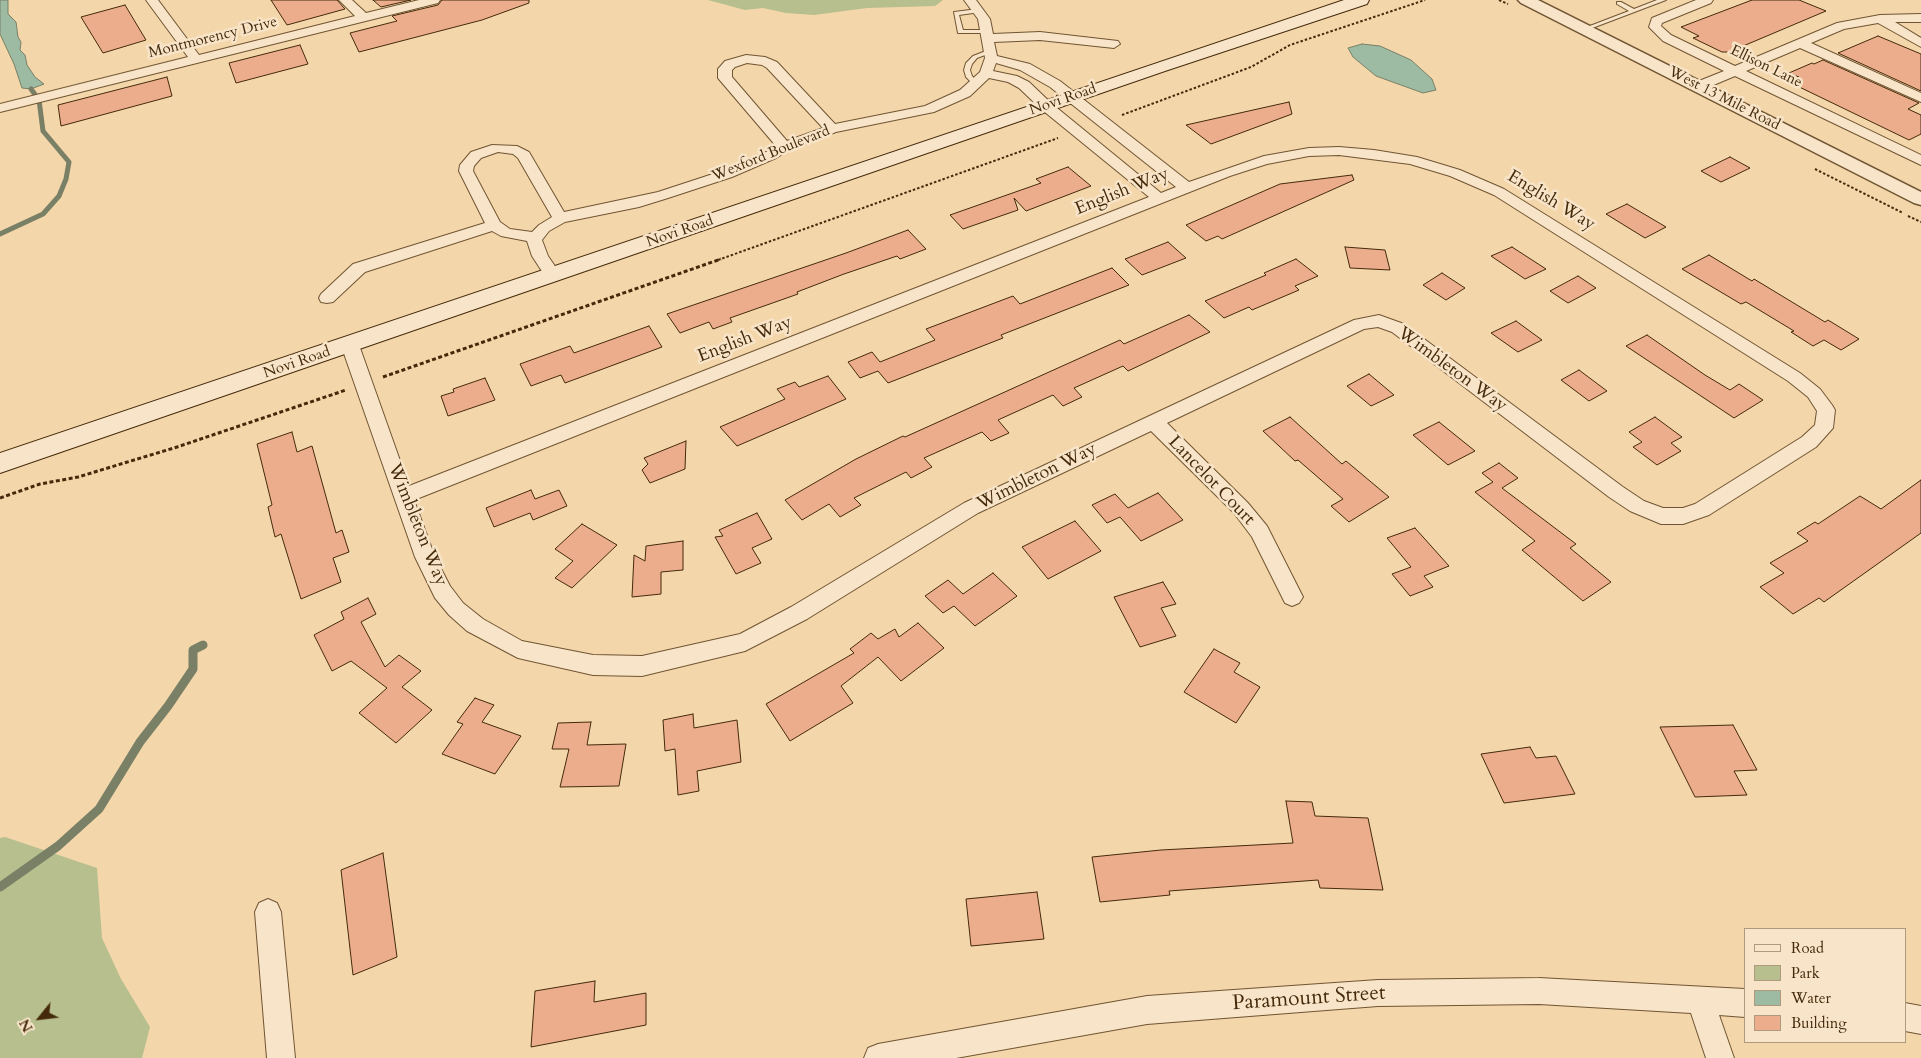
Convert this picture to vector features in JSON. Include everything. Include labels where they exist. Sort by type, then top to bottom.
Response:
[{"type":"main road","name":"Novi Road","points":[[0,463],[1361,0]]},
{"type":"street","points":[[152,0],[196,59]]},
{"type":"street","points":[[345,0],[363,18]]},
{"type":"street","name":"Montmorency Drive","points":[[0,108],[434,0]]},
{"type":"street","name":"West 13 Mile Road","points":[[1526,0],[1921,199]]},
{"type":"street","name":"Ellison Lane","points":[[1708,0],[1656,20],[1654,27],[1667,38],[1921,161]]},
{"type":"street","points":[[974,5],[984,19],[990,45],[1072,97],[1104,125],[1187,188]]},
{"type":"street","points":[[1698,86],[1841,26],[1880,19],[1921,18]]},
{"type":"street","points":[[1880,19],[1921,43]]},
{"type":"street","points":[[990,45],[1040,36],[1114,44]]},
{"type":"street","points":[[1800,43],[1921,98]]},
{"type":"street","name":"Wexford Boulevard","points":[[536,237],[544,228],[560,218],[663,195],[727,174],[772,155],[784,147],[832,129],[929,109],[959,96],[986,73],[990,45]]},
{"type":"street","points":[[784,147],[725,78],[725,69],[730,64],[746,59],[765,61],[772,65],[832,129]]},
{"type":"street","points":[[986,73],[1012,79],[1024,85],[1046,106],[1160,199]]},
{"type":"street","points":[[553,275],[535,245],[536,237],[506,232],[494,225],[466,171],[467,165],[476,155],[497,148],[517,150],[524,155],[560,218]]},
{"type":"street","name":"English Way","points":[[402,496],[1187,188],[1264,160],[1309,152],[1339,151],[1412,160],[1480,183],[1517,202],[1794,376],[1814,393],[1826,410]]},
{"type":"street","points":[[327,298],[359,268],[494,225]]},
{"type":"street","name":"Wimbleton Way","points":[[350,345],[402,496],[425,557],[442,592],[456,609],[475,625],[518,649],[593,665],[642,666],[745,642],[799,613],[971,508],[1360,324],[1379,321],[1398,328],[1616,492],[1637,506],[1661,516],[1676,516],[1702,510],[1809,442],[1824,428],[1826,410]]},
{"type":"street","name":"Lancelot Court","points":[[1153,421],[1241,508],[1260,532],[1292,597]]},
{"type":"street","points":[[268,912],[280,1058]]},
{"type":"street","name":"Paramount Street","points":[[893,1056],[1147,1010],[1378,993],[1539,991],[1744,1003]]},
{"type":"street","points":[[1700,1001],[1720,1058]]},
{"type":"street","points":[[1906,1017],[1921,1020]]},
{"type":"lane","points":[[1585,29],[1661,0]]},
{"type":"lane","points":[[1619,3],[1634,11]]},
{"type":"lane","points":[[974,5],[956,13],[960,32],[990,45],[975,57],[967,70],[969,77],[975,83]]},
{"type":"path","points":[[1104,125],[1120,115],[1251,67],[1290,45],[1424,0]]},
{"type":"path","points":[[0,498],[40,484],[78,477],[177,448],[632,291],[1054,139],[1079,133]]},
{"type":"green space","points":[[708,0],[943,0],[935,6],[867,8],[814,15],[786,13],[763,8],[745,10]]},
{"type":"green space","points":[[5,837],[97,868],[102,938],[121,979],[150,1027],[142,1058],[0,1058],[0,838]]},
{"type":"water","points":[[0,0],[8,0],[8,14],[16,22],[18,37],[21,42],[20,50],[25,55],[27,65],[35,77],[44,84],[31,89],[22,88],[14,64],[0,34]]},
{"type":"water","points":[[1362,44],[1380,46],[1411,60],[1432,79],[1436,90],[1423,93],[1376,76],[1353,57],[1348,48]]},
{"type":"building","points":[[271,0],[337,0],[345,9],[287,25]]},
{"type":"building","points":[[373,0],[411,0],[381,7]]},
{"type":"building","points":[[442,0],[529,0],[529,3],[482,20],[359,52],[350,33],[397,21],[392,16],[438,5]]},
{"type":"building","points":[[1752,0],[1799,0],[1826,11],[1729,52],[1722,52],[1693,38],[1699,36],[1681,27]]},
{"type":"building","points":[[125,5],[146,40],[103,53],[81,17]]},
{"type":"building","points":[[1878,36],[1921,54],[1921,91],[1838,53]]},
{"type":"building","points":[[300,45],[308,64],[236,83],[229,63]]},
{"type":"building","points":[[1823,60],[1919,103],[1908,109],[1921,115],[1921,134],[1909,140],[1789,82],[1799,77],[1789,73]]},
{"type":"building","points":[[167,77],[172,96],[61,126],[58,105]]},
{"type":"building","points":[[1289,102],[1292,114],[1211,144],[1186,125]]},
{"type":"building","points":[[1730,157],[1750,168],[1721,182],[1701,171]]},
{"type":"building","points":[[1068,167],[1091,186],[1026,211],[1014,198],[1018,210],[963,229],[950,215],[1041,183],[1036,179]]},
{"type":"building","points":[[1352,175],[1354,180],[1222,239],[1218,236],[1206,241],[1186,225],[1280,184]]},
{"type":"building","points":[[1627,204],[1666,227],[1645,238],[1606,214]]},
{"type":"building","points":[[908,230],[926,249],[900,259],[897,256],[844,274],[797,292],[798,294],[730,318],[732,322],[713,329],[709,322],[680,333],[667,314],[846,253]]},
{"type":"building","points":[[1168,242],[1186,258],[1142,275],[1125,259]]},
{"type":"building","points":[[1345,247],[1385,250],[1390,270],[1350,268]]},
{"type":"building","points":[[1512,247],[1546,269],[1525,279],[1491,256]]},
{"type":"building","points":[[1709,255],[1752,281],[1754,279],[1825,322],[1828,320],[1859,339],[1841,350],[1824,340],[1813,346],[1791,332],[1794,331],[1746,302],[1741,304],[1682,269]]},
{"type":"building","points":[[1296,259],[1318,276],[1295,286],[1299,290],[1252,310],[1249,307],[1224,318],[1205,301],[1266,275],[1264,273]]},
{"type":"building","points":[[1112,268],[1129,285],[1001,335],[1003,338],[888,383],[878,371],[860,378],[848,362],[872,352],[880,362],[935,340],[926,329],[1013,296],[1020,304]]},
{"type":"building","points":[[1442,273],[1465,288],[1446,300],[1423,285]]},
{"type":"building","points":[[1578,276],[1596,288],[1568,303],[1550,291]]},
{"type":"building","points":[[1189,315],[1210,332],[1128,371],[1123,366],[1074,388],[1082,397],[1063,406],[1053,395],[998,420],[1009,433],[991,441],[982,432],[924,458],[932,467],[911,478],[906,472],[854,498],[861,505],[840,517],[829,504],[802,520],[785,500],[856,459],[903,436],[905,437],[1120,340],[1124,344]]},
{"type":"building","points":[[1516,321],[1542,340],[1518,352],[1491,333]]},
{"type":"building","points":[[649,326],[662,347],[565,383],[561,375],[531,386],[520,364],[570,346],[574,353]]},
{"type":"building","points":[[1647,335],[1730,390],[1739,384],[1763,400],[1734,418],[1626,346]]},
{"type":"building","points":[[1579,370],[1607,391],[1589,401],[1561,380]]},
{"type":"building","points":[[1369,374],[1394,395],[1371,406],[1347,386]]},
{"type":"building","points":[[828,376],[846,399],[737,446],[720,427],[785,399],[777,389],[795,382],[799,387]]},
{"type":"building","points":[[485,378],[495,400],[448,416],[441,396],[454,392],[453,389]]},
{"type":"building","points":[[1290,417],[1342,464],[1346,461],[1389,497],[1349,522],[1331,506],[1343,499],[1298,460],[1295,461],[1263,431]]},
{"type":"building","points":[[1655,417],[1682,437],[1671,443],[1681,451],[1657,465],[1633,447],[1642,442],[1629,432]]},
{"type":"building","points":[[1439,422],[1475,451],[1448,465],[1413,435]]},
{"type":"building","points":[[292,432],[297,452],[312,446],[336,533],[342,530],[349,552],[333,558],[341,582],[301,599],[281,534],[275,537],[268,507],[272,505],[257,444]]},
{"type":"building","points":[[686,441],[685,469],[650,483],[642,470],[648,464],[644,458]]},
{"type":"building","points":[[1499,463],[1518,478],[1502,488],[1576,544],[1570,548],[1611,582],[1583,601],[1522,550],[1535,541],[1475,492],[1493,482],[1482,473]]},
{"type":"building","points":[[1921,480],[1921,533],[1824,602],[1819,598],[1793,614],[1760,587],[1784,573],[1770,563],[1808,541],[1797,533],[1815,522],[1818,524],[1860,496],[1881,509]]},
{"type":"building","points":[[531,490],[535,499],[559,490],[567,506],[533,520],[530,513],[494,527],[486,508]]},
{"type":"building","points":[[1158,493],[1183,520],[1141,541],[1120,517],[1107,523],[1092,505],[1115,494],[1128,508]]},
{"type":"building","points":[[757,513],[772,539],[752,548],[761,563],[736,574],[715,537],[723,536],[719,530]]},
{"type":"building","points":[[1075,521],[1101,551],[1048,579],[1022,547]]},
{"type":"building","points":[[582,524],[617,545],[572,588],[555,578],[573,561],[555,549]]},
{"type":"building","points":[[1415,528],[1449,566],[1424,576],[1433,587],[1410,596],[1392,574],[1411,567],[1387,538]]},
{"type":"building","points":[[683,541],[683,570],[661,572],[661,594],[632,597],[634,555],[645,561],[646,546]]},
{"type":"building","points":[[993,573],[1017,596],[975,626],[954,606],[943,613],[925,596],[948,580],[963,594]]},
{"type":"building","points":[[1163,582],[1176,604],[1161,608],[1176,636],[1140,647],[1114,597]]},
{"type":"building","points":[[368,598],[376,614],[361,622],[385,667],[399,655],[421,671],[402,687],[432,710],[396,743],[359,713],[387,688],[351,661],[332,671],[314,635],[344,619],[341,612]]},
{"type":"building","points":[[918,623],[944,648],[901,681],[878,657],[841,686],[853,703],[790,741],[766,704],[854,653],[850,649],[871,633],[878,639],[895,629],[899,637]]},
{"type":"building","points":[[1214,649],[1240,663],[1234,672],[1260,687],[1236,723],[1184,692]]},
{"type":"building","points":[[475,698],[494,705],[482,722],[521,736],[495,774],[442,754],[463,724],[457,722]]},
{"type":"building","points":[[693,714],[694,728],[737,720],[741,762],[697,771],[699,791],[678,795],[675,749],[665,751],[663,720]]},
{"type":"building","points":[[591,722],[587,745],[626,744],[619,786],[560,787],[569,749],[552,749],[558,723]]},
{"type":"building","points":[[1733,725],[1757,770],[1734,771],[1747,795],[1695,797],[1660,727]]},
{"type":"building","points":[[1530,747],[1536,758],[1556,756],[1575,794],[1504,803],[1481,754]]},
{"type":"building","points":[[1286,801],[1312,802],[1315,816],[1368,818],[1383,890],[1320,888],[1318,880],[1169,891],[1170,895],[1100,902],[1092,857],[1161,850],[1293,843]]},
{"type":"building","points":[[383,853],[397,957],[353,975],[341,870]]},
{"type":"building","points":[[1037,892],[1044,939],[971,946],[966,899]]},
{"type":"building","points":[[595,981],[594,1002],[646,993],[646,1025],[531,1047],[535,991]]},
{"type":"waterway","points":[[0,234],[43,214],[59,196],[66,179],[69,162],[43,131],[39,100],[31,89]]},
{"type":"waterway","points":[[0,887],[58,846],[99,809],[140,742],[168,706],[193,669],[193,650],[203,645]]}]
